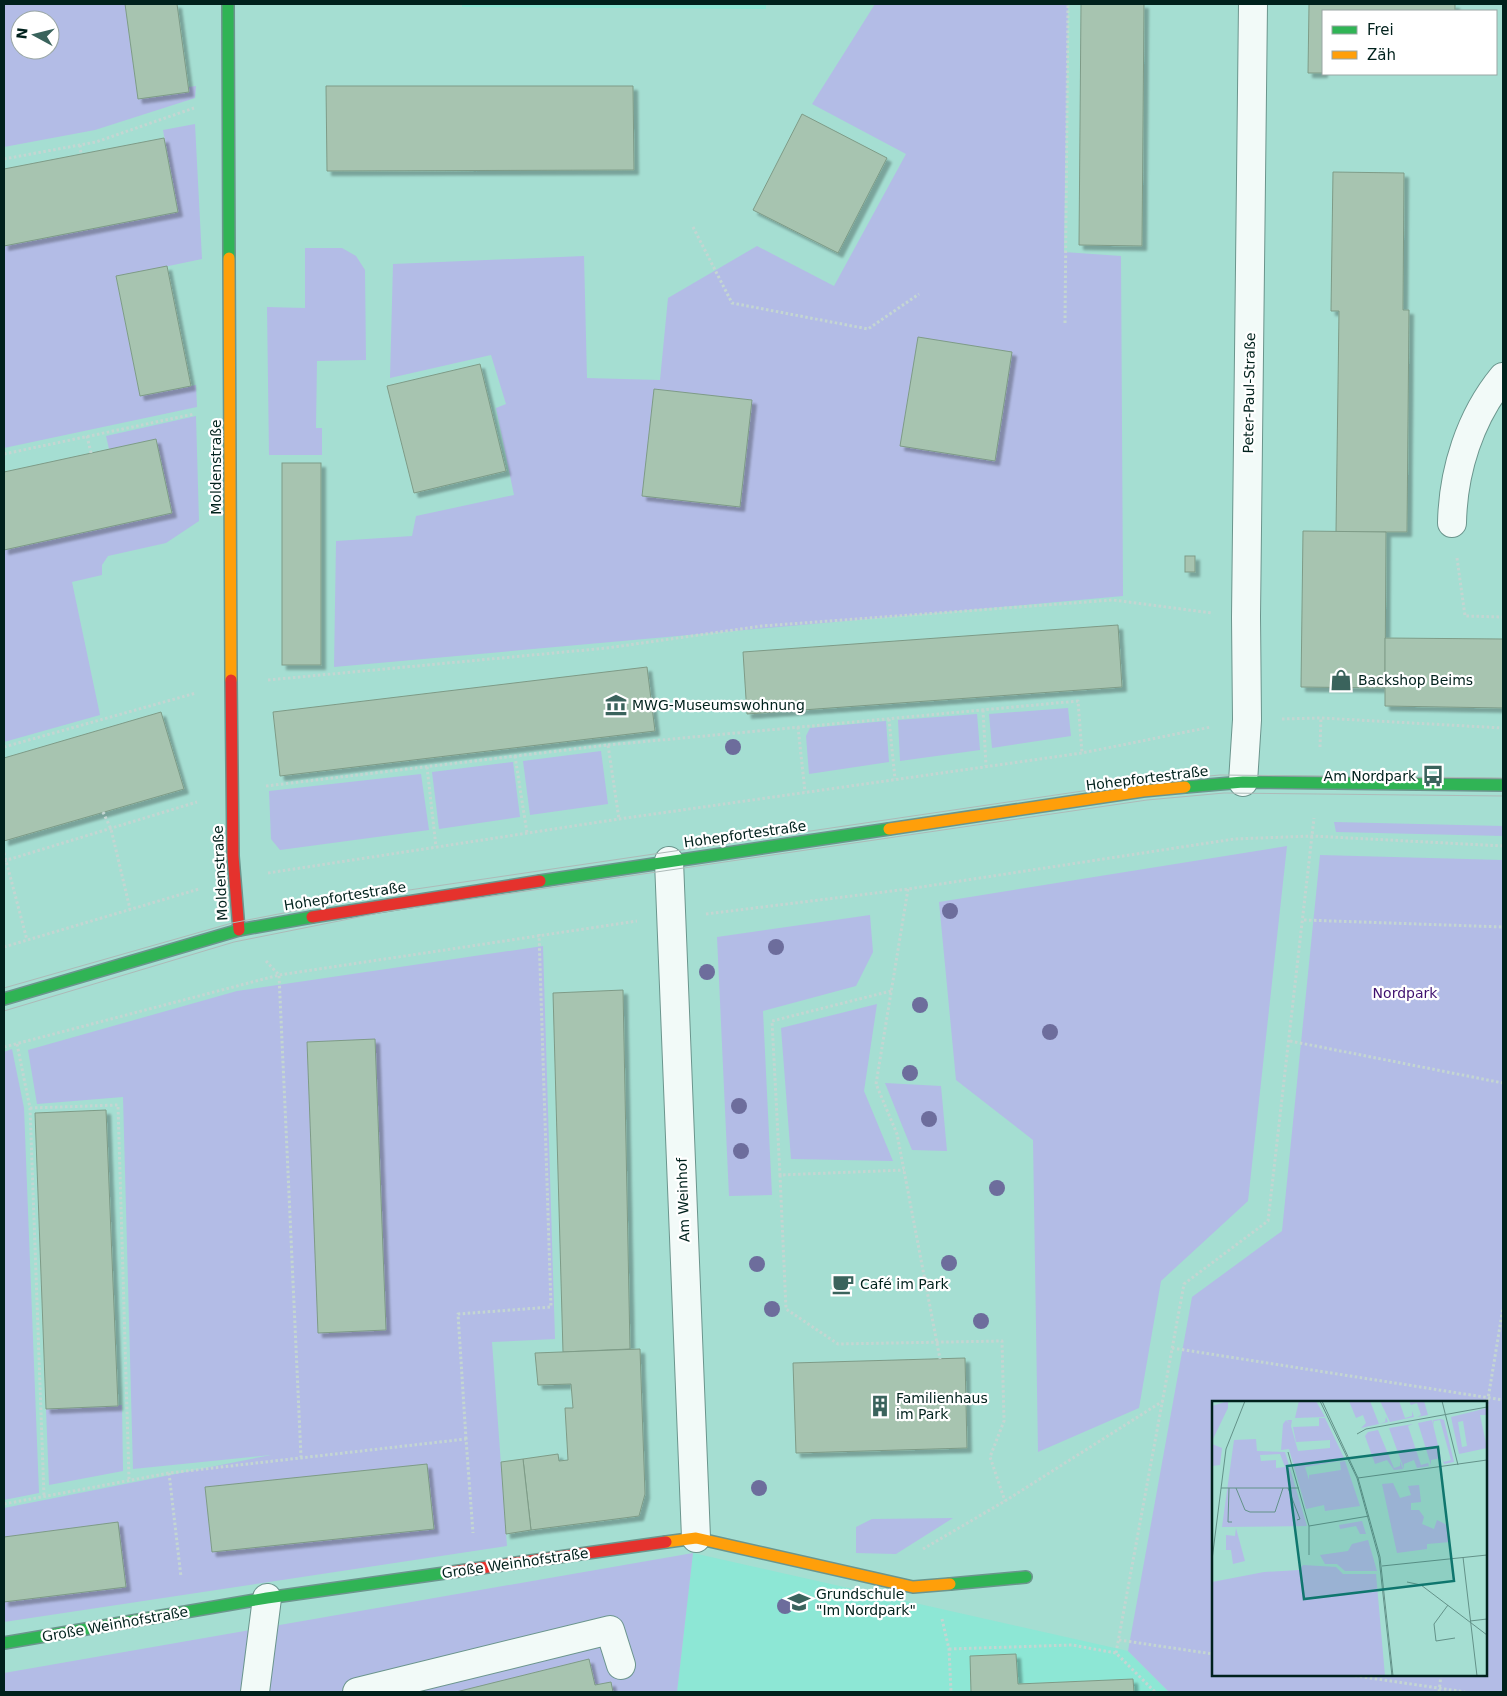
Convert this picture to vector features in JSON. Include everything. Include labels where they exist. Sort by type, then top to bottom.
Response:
[{"type":"street","name":"Moldenstraße","points":[[228,4],[232,406],[232,792],[233,856],[239,930]]},
{"type":"street","name":"Peter-Paul-Straße","points":[[1243,782],[1247,720],[1246,617],[1253,4]]},
{"type":"street","points":[[1452,523],[1454,495],[1466,445],[1483,404],[1503,376]]},
{"type":"street","name":"Hohepfortestraße","points":[[4,999],[239,930],[669,861],[1143,791],[1243,782],[1503,785]]},
{"type":"street","name":"Am Weinhof","points":[[669,861],[696,1538]]},
{"type":"street","name":"Große Weinhofstraße","points":[[4,1643],[267,1598],[696,1538],[913,1587],[1026,1577]]},
{"type":"street","points":[[255,1692],[267,1598]]},
{"type":"street","points":[[357,1692],[610,1630],[621,1665]]},
{"type":"path","points":[[1065,323],[1068,4]]},
{"type":"path","points":[[4,159],[96,142],[229,96]]},
{"type":"path","points":[[80,145],[81,154]]},
{"type":"path","points":[[693,227],[732,303],[868,329],[919,294]]},
{"type":"path","points":[[4,454],[232,406]]},
{"type":"path","points":[[87,436],[91,453]]},
{"type":"path","points":[[1452,523],[1466,616],[1503,617]]},
{"type":"path","points":[[4,747],[231,682],[329,676],[607,648],[762,626],[1113,600],[1246,617]]},
{"type":"path","points":[[5,861],[232,792],[608,745],[1078,701],[1082,752]]},
{"type":"path","points":[[983,710],[986,766]]},
{"type":"path","points":[[1116,1653],[1184,1284],[1268,1221],[1304,920],[1317,784],[1321,718]]},
{"type":"path","points":[[1276,719],[1321,718],[1503,728]]},
{"type":"path","points":[[889,719],[895,779]]},
{"type":"path","points":[[262,874],[619,819],[1082,752],[1213,727]]},
{"type":"path","points":[[798,728],[805,792]]},
{"type":"path","points":[[608,745],[619,819]]},
{"type":"path","points":[[515,756],[527,833]]},
{"type":"path","points":[[427,767],[436,847]]},
{"type":"path","points":[[103,812],[111,829],[130,909]]},
{"type":"path","points":[[704,914],[908,889],[1234,839],[1312,836],[1503,846]]},
{"type":"path","points":[[4,853],[27,940]]},
{"type":"path","points":[[4,947],[203,888]]},
{"type":"path","points":[[908,889],[876,1084],[897,1134],[940,1359]]},
{"type":"path","points":[[4,1047],[279,975],[539,934],[642,920]]},
{"type":"path","points":[[1304,920],[1503,927]]},
{"type":"path","points":[[476,1568],[458,1314],[551,1307],[539,934]]},
{"type":"path","points":[[279,975],[301,1457]]},
{"type":"path","points":[[891,992],[772,1021],[786,1309],[838,1344],[1002,1341],[1004,1421],[990,1457],[1005,1501]]},
{"type":"path","points":[[1290,1041],[1503,1083]]},
{"type":"path","points":[[18,1044],[30,1108],[44,1496]]},
{"type":"path","points":[[30,1108],[118,1105],[129,1479]]},
{"type":"path","points":[[31,1155],[36,1155]]},
{"type":"path","points":[[780,1175],[904,1170]]},
{"type":"path","points":[[35,1254],[40,1254]]},
{"type":"path","points":[[1487,1404],[1503,1308]]},
{"type":"path","points":[[1172,1348],[1503,1400]]},
{"type":"path","points":[[38,1351],[43,1350]]},
{"type":"path","points":[[876,1578],[1005,1501],[1163,1401]]},
{"type":"path","points":[[4,1504],[169,1473],[466,1439]]},
{"type":"path","points":[[169,1473],[184,1612]]},
{"type":"path","points":[[923,1586],[941,1615],[949,1649],[951,1692]]},
{"type":"path","points":[[1119,1640],[1212,1654]]},
{"type":"path","points":[[949,1649],[1072,1645],[1116,1653],[1155,1692]]},
{"type":"path","points":[[1356,1676],[1439,1690],[1465,1692]]},
{"type":"path","points":[[1439,1690],[1442,1676]]},
{"type":"shaded area","points":[[462,4],[766,4],[766,9],[462,7]]},
{"type":"shaded area","name":"Grundschule \"Im Nordpark\"","points":[[693,1553],[1128,1651],[1169,1692],[677,1692]]},
{"type":"green space","points":[[4,4],[125,4],[138,99],[189,92],[189,87],[196,86],[195,98],[95,130],[4,147]]},
{"type":"green space","points":[[875,4],[1068,4],[1064,252],[1121,256],[1123,596],[334,667],[336,541],[412,536],[416,516],[514,495],[496,408],[506,404],[491,355],[390,378],[393,264],[584,256],[587,378],[660,380],[668,298],[757,246],[834,286],[906,154],[812,104]]},
{"type":"green space","points":[[195,124],[202,259],[116,277],[140,396],[196,385],[197,407],[4,448],[4,246],[178,212],[163,130]]},
{"type":"green space","points":[[305,248],[342,248],[356,256],[365,270],[366,360],[317,361],[316,428],[322,428],[322,455],[269,455],[267,307],[305,308]]},
{"type":"green space","points":[[196,416],[199,521],[166,543],[108,556],[102,565],[102,575],[72,582],[100,715],[4,742],[4,550],[172,513],[156,439],[109,449],[106,436]]},
{"type":"green space","points":[[1068,708],[1071,736],[992,748],[989,714]]},
{"type":"green space","points":[[977,714],[980,750],[900,761],[898,720]]},
{"type":"green space","points":[[886,721],[889,762],[809,774],[806,736],[810,728]]},
{"type":"green space","points":[[601,751],[608,804],[530,815],[523,761]]},
{"type":"green space","points":[[513,762],[520,817],[439,829],[432,772]]},
{"type":"green space","points":[[421,774],[429,830],[280,850],[271,839],[269,791]]},
{"type":"green space","points":[[1334,822],[1503,826],[1503,836],[1336,832]]},
{"type":"green space","points":[[1287,846],[1248,1201],[1161,1281],[1139,1408],[1038,1452],[1033,1140],[956,1080],[939,902]]},
{"type":"green space","name":"Nordpark","points":[[1320,855],[1503,860],[1503,1692],[1169,1692],[1128,1651],[1192,1297],[1282,1231]]},
{"type":"green space","points":[[870,915],[873,952],[856,986],[763,1011],[772,1195],[729,1196],[717,937]]},
{"type":"green space","points":[[543,946],[555,1339],[492,1342],[507,1546],[4,1622],[4,1508],[271,1455],[133,1469],[123,1097],[37,1104],[28,1050],[237,991]]},
{"type":"green space","points":[[877,1004],[864,1091],[893,1161],[791,1159],[781,1028]]},
{"type":"green space","points":[[12,1049],[24,1108],[39,1493],[4,1500],[4,1052]]},
{"type":"green space","points":[[885,1083],[941,1086],[947,1151],[912,1150]]},
{"type":"green space","points":[[122,1405],[123,1471],[49,1485],[46,1409]]},
{"type":"green space","points":[[953,1518],[896,1554],[856,1553],[856,1527],[872,1519]]},
{"type":"green space","points":[[693,1553],[677,1692],[4,1692],[4,1673]]},
{"type":"building","points":[[125,4],[177,4],[189,92],[138,99]]},
{"type":"building","points":[[1081,4],[1144,4],[1142,246],[1079,245]]},
{"type":"building","points":[[1309,4],[1455,4],[1455,10],[1322,10],[1322,73],[1308,73]]},
{"type":"building","points":[[326,86],[633,86],[634,170],[327,171]]},
{"type":"building","points":[[802,114],[887,158],[838,253],[753,210]]},
{"type":"building","points":[[164,138],[178,212],[4,246],[4,169]]},
{"type":"building","points":[[1333,172],[1404,173],[1403,310],[1409,310],[1407,532],[1336,532],[1339,311],[1331,311]]},
{"type":"building","points":[[167,266],[191,386],[140,396],[116,276]]},
{"type":"building","points":[[918,337],[1012,352],[995,461],[900,446]]},
{"type":"building","points":[[480,364],[506,471],[414,493],[387,386]]},
{"type":"building","points":[[654,389],[752,400],[740,507],[642,496]]},
{"type":"building","points":[[156,439],[172,513],[4,550],[4,472]]},
{"type":"building","points":[[282,463],[321,463],[321,665],[282,665]]},
{"type":"building","points":[[1303,531],[1386,532],[1385,688],[1301,687]]},
{"type":"building","points":[[1185,556],[1195,556],[1195,572],[1185,572]]},
{"type":"building","points":[[1118,625],[1122,687],[747,714],[743,652]]},
{"type":"building","points":[[1385,638],[1503,639],[1503,708],[1385,706]]},
{"type":"building","points":[[647,667],[655,731],[280,776],[273,712]]},
{"type":"building","points":[[161,712],[184,789],[4,841],[4,758]]},
{"type":"building","points":[[623,990],[630,1349],[563,1352],[553,993]]},
{"type":"building","points":[[375,1039],[386,1330],[318,1333],[307,1042]]},
{"type":"building","points":[[106,1110],[118,1406],[46,1409],[35,1113]]},
{"type":"building","points":[[640,1349],[645,1494],[639,1516],[531,1530],[523,1459],[558,1454],[559,1461],[568,1460],[565,1408],[573,1408],[571,1384],[538,1385],[535,1353]]},
{"type":"building","name":"Familienhaus im Park","points":[[965,1358],[967,1448],[796,1453],[793,1363]]},
{"type":"building","points":[[523,1459],[531,1530],[506,1534],[501,1462]]},
{"type":"building","points":[[427,1464],[434,1529],[212,1552],[205,1487]]},
{"type":"building","points":[[118,1522],[126,1587],[4,1602],[4,1537]]},
{"type":"building","points":[[1016,1654],[1018,1684],[1133,1679],[1134,1692],[971,1692],[970,1656]]},
{"type":"building","points":[[589,1659],[595,1685],[611,1682],[613,1692],[456,1692]]},
{"type":"tram line","points":[[4,988],[232,923],[382,894],[1144,782],[1220,775],[1503,778]]},
{"type":"tram line","points":[[4,1011],[234,942],[384,912],[1147,800],[1224,793],[1503,796]]},
{"type":"traffic: fast","points":[[228,4],[229,258]]},
{"type":"traffic: fast","points":[[1185,787],[1243,782],[1503,785]]},
{"type":"traffic: fast","points":[[540,881],[889,829]]},
{"type":"traffic: fast","points":[[4,999],[239,930],[312,917]]},
{"type":"traffic: fast","points":[[4,1643],[267,1598],[452,1572]]},
{"type":"traffic: fast","points":[[950,1584],[1026,1577]]},
{"type":"traffic: slow","points":[[229,258],[231,680]]},
{"type":"traffic: slow","points":[[889,829],[1143,791],[1185,787]]},
{"type":"traffic: slow","points":[[666,1542],[696,1538],[913,1587],[950,1584]]},
{"type":"traffic: jam","points":[[231,680],[233,856],[239,930]]},
{"type":"traffic: jam","points":[[312,917],[540,881]]},
{"type":"traffic: jam","points":[[452,1572],[666,1542]]},
{"type":"place","name":"Backshop Beims","points":[[1341,680]]},
{"type":"place","name":"MWG-Museumswohnung","points":[[616,705]]},
{"type":"place","name":"Am Nordpark","points":[[1433,776]]},
{"type":"place","name":"Café im Park","points":[[843,1284]]},
{"type":"place","name":"Familienhaus im Park","points":[[880,1406]]},
{"type":"place","name":"Grundschule \"Im Nordpark\"","points":[[799,1602]]}]
